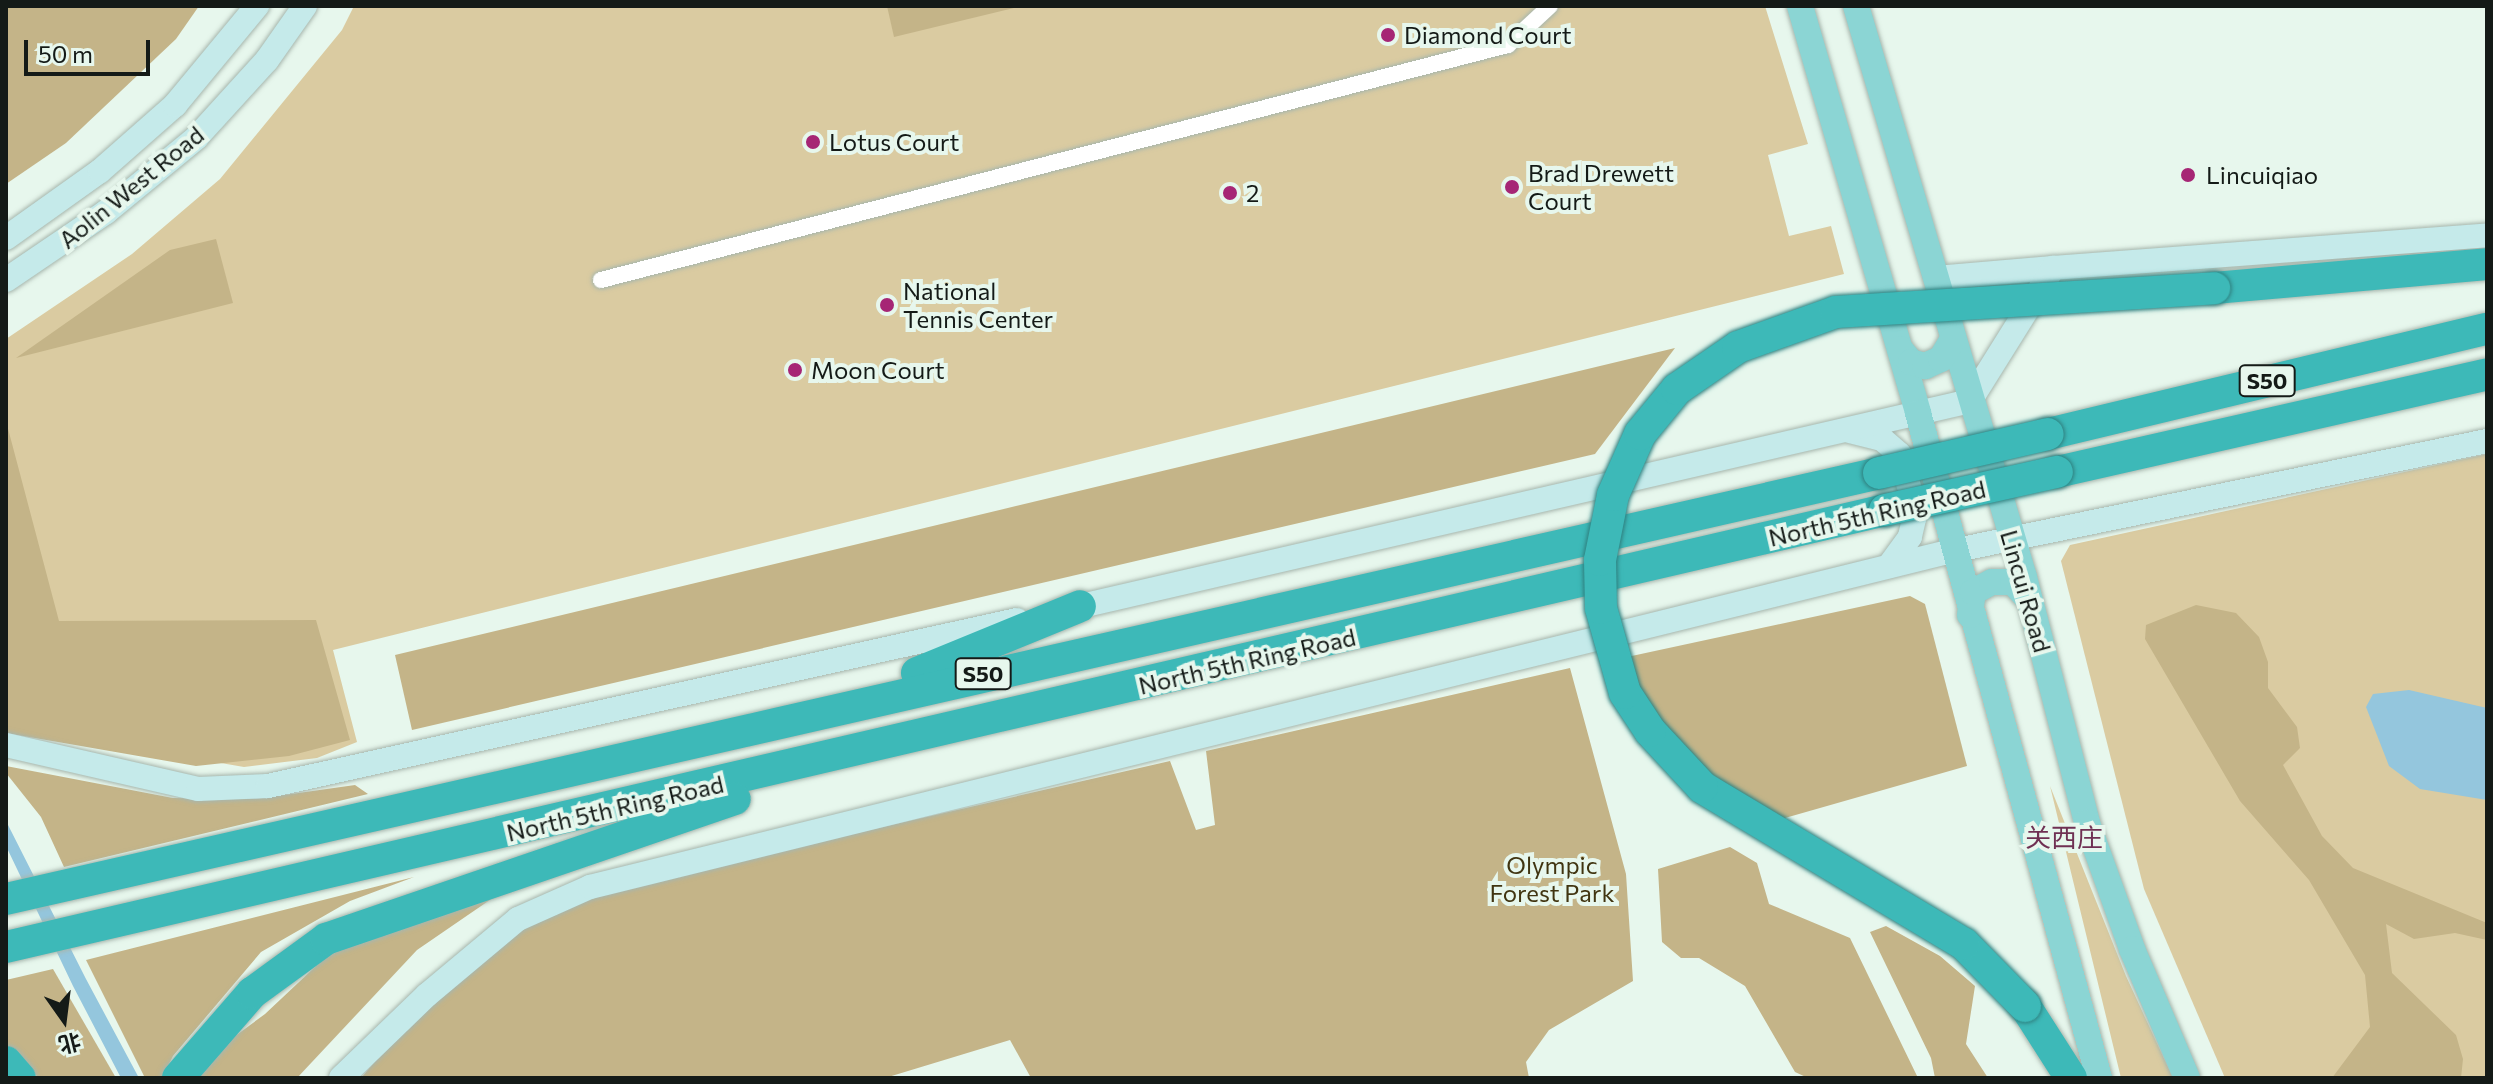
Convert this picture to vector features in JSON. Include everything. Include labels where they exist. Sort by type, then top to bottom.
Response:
[{"type":"highway","points":[[2071,1078],[2025,1006],[1964,944],[1702,787],[1650,731],[1625,693],[1601,608],[1600,560],[1613,495],[1640,434],[1677,389],[1738,347],[1836,312],[2214,288],[2487,264]]},
{"type":"highway","name":"North 5th Ring Road","points":[[11,898],[831,708],[1879,473],[2487,329]]},
{"type":"highway","name":"North 5th Ring Road","points":[[20,944],[918,739],[1885,510],[2487,374]]},
{"type":"highway","points":[[831,708],[1080,606]]},
{"type":"highway","points":[[178,1078],[252,993],[326,939],[918,739]]},
{"type":"highway","points":[[6,1062],[18,1078]]},
{"type":"main road","points":[[1800,6],[1918,413],[1952,551],[2099,1078]]},
{"type":"main road","name":"Lincui Road","points":[[1856,6],[2030,601],[2087,823],[2132,949],[2187,1078]]},
{"type":"main road","points":[[1900,349],[1911,362],[1925,366],[1941,359],[1953,339]]},
{"type":"main road","points":[[1970,615],[1973,592],[1992,582],[2013,582],[2030,601]]},
{"type":"street","name":"Aolin West Road","points":[[6,238],[100,171],[175,105],[257,6]]},
{"type":"street","name":"Aolin West Road","points":[[6,280],[106,212],[196,138],[267,60],[305,6]]},
{"type":"street","points":[[601,280],[1299,103],[1508,45],[1550,6]]},
{"type":"street","points":[[1936,278],[2487,235]]},
{"type":"street","points":[[6,745],[198,789],[268,786],[1080,606],[1970,401],[2053,268]]},
{"type":"street","points":[[1845,430],[1882,439],[1899,454],[1914,519],[1902,552],[1889,566]]},
{"type":"street","points":[[341,1078],[427,995],[518,919],[590,887],[1952,551],[2487,441]]},
{"type":"street","points":[[6,1071],[18,1078]]},
{"type":"shaded area","name":"National Tennis Center","points":[[354,6],[1765,6],[1808,144],[1768,155],[1789,236],[1831,226],[1844,274],[333,650],[357,742],[317,758],[244,767],[6,726],[6,339],[132,254],[220,179],[342,30]]},
{"type":"shaded area","points":[[2487,454],[2487,1078],[2225,1078],[2144,889],[2061,561],[2070,545]]},
{"type":"shaded area","points":[[2050,786],[2126,976],[2173,1078],[2121,1078]]},
{"type":"green space","points":[[6,6],[199,6],[176,39],[66,143],[6,184]]},
{"type":"green space","points":[[887,6],[1022,6],[894,37]]},
{"type":"green space","points":[[216,239],[233,303],[16,358],[170,250]]},
{"type":"green space","points":[[1675,348],[1595,454],[412,730],[395,655]]},
{"type":"green space","points":[[6,421],[59,621],[316,620],[350,740],[289,756],[196,766],[6,733]]},
{"type":"green space","points":[[1910,596],[1925,604],[1967,766],[1778,820],[1683,754],[1639,693],[1627,657]]},
{"type":"green space","points":[[2196,605],[2236,613],[2259,637],[2268,662],[2268,688],[2297,727],[2300,748],[2283,765],[2322,836],[2353,868],[2487,923],[2487,940],[2455,933],[2414,939],[2386,924],[2392,973],[2456,1035],[2463,1059],[2461,1078],[2332,1078],[2370,1027],[2365,975],[2309,880],[2240,801],[2145,639],[2146,625]]},
{"type":"green space","name":"Olympic Forest Park","points":[[1570,668],[1626,874],[1633,981],[1549,1030],[1526,1062],[1529,1078],[1031,1078],[1010,1040],[885,1078],[361,1078],[408,1023],[524,922],[595,893],[1170,761],[1196,830],[1215,825],[1206,751]]},
{"type":"green space","points":[[6,766],[173,798],[256,799],[355,785],[368,794],[64,867],[41,817],[6,773]]},
{"type":"green space","points":[[1730,847],[1757,863],[1769,904],[1850,938],[1918,1078],[1808,1078],[1795,1072],[1745,986],[1699,958],[1681,958],[1662,942],[1658,869]]},
{"type":"green space","points":[[414,877],[350,901],[261,952],[173,1056],[162,1078],[145,1078],[86,960]]},
{"type":"green space","points":[[500,893],[417,950],[297,1078],[197,1078],[208,1056],[265,1014],[332,951]]},
{"type":"green space","points":[[1886,926],[1940,956],[1975,986],[1966,1044],[1988,1078],[1935,1078],[1931,1058],[1870,932]]},
{"type":"green space","points":[[53,969],[116,1078],[39,1078],[6,1047],[6,980]]},
{"type":"water","points":[[2409,690],[2487,708],[2487,800],[2420,789],[2389,766],[2366,707],[2373,694]]},
{"type":"water","points":[[6,821],[139,1078],[121,1078],[73,986],[6,846]]},
{"type":"place","name":"Diamond Court","points":[[1388,35]]},
{"type":"place","name":"Lotus Court","points":[[813,142]]},
{"type":"place","name":"Lincuiqiao","points":[[2188,175]]},
{"type":"place","name":"Brad Drewett Court","points":[[1512,187]]},
{"type":"place","name":"2","points":[[1230,193]]},
{"type":"place","name":"National Tennis Center","points":[[887,305]]},
{"type":"place","name":"Moon Court","points":[[795,370]]},
{"type":"district","name":"关西庄","points":[[2064,837]]}]
